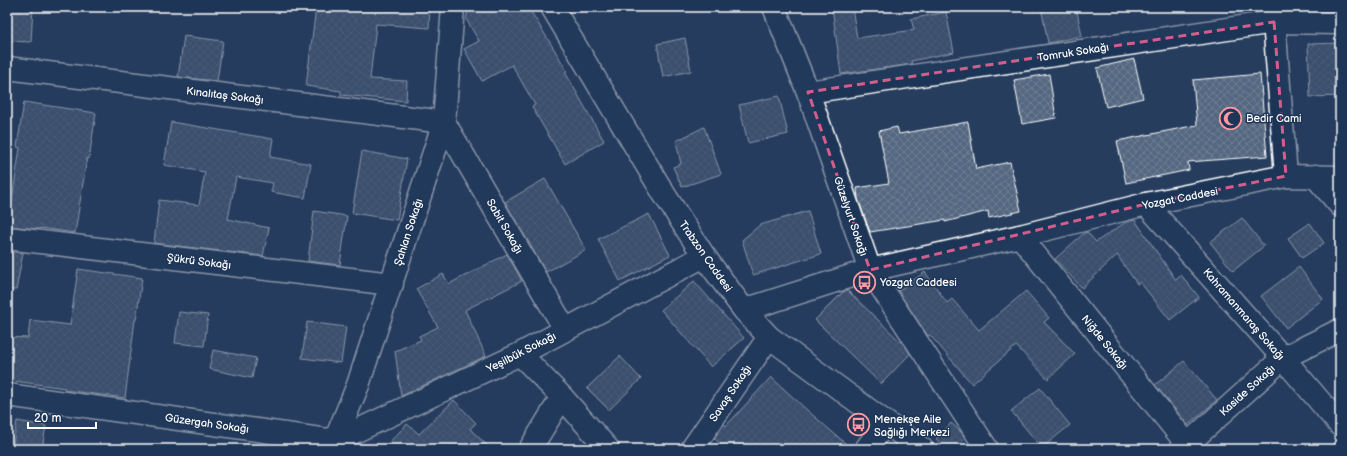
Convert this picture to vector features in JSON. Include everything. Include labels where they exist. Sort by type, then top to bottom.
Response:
[{"type":"street","name":"Şahlan Sokağı","points":[[333,445],[358,385],[444,122],[453,7]]},
{"type":"street","name":"Trabzon Caddesi","points":[[552,7],[664,194],[704,256],[744,310],[768,336],[922,449]]},
{"type":"street","name":"Güzelyurt Sokağı","points":[[774,7],[808,92],[870,270],[987,449]]},
{"type":"street","name":"Tomruk Sokağı","points":[[808,92],[1273,14],[1340,23]]},
{"type":"street","points":[[1273,14],[1286,176]]},
{"type":"street","name":"Kınalıtaş Sokağı","points":[[7,68],[444,122]]},
{"type":"street","name":"Sabit Sokağı","points":[[444,122],[565,329]]},
{"type":"street","name":"Yozgat Caddesi","points":[[744,310],[870,270],[1020,236],[1146,204],[1286,176],[1340,177]]},
{"type":"street","points":[[1315,176],[1340,205]]},
{"type":"street","name":"Kahramanmaraş Sokağı","points":[[1146,204],[1340,425]]},
{"type":"street","name":"Niğde Sokağı","points":[[1020,236],[1186,447]]},
{"type":"street","name":"Şükrü Sokağı","points":[[7,238],[392,284]]},
{"type":"street","name":"Yeşilbük Sokağı","points":[[333,445],[520,354],[704,256]]},
{"type":"street","name":"Kaside Sokağı","points":[[1186,447],[1282,358],[1340,330]]},
{"type":"street","name":"Savaş Sokağı","points":[[692,449],[768,336]]},
{"type":"street","points":[[520,354],[562,397],[608,449]]},
{"type":"street","name":"Güzergah Sokağı","points":[[7,395],[333,445]]},
{"type":"street","points":[[530,449],[562,397]]},
{"type":"street","points":[[866,449],[886,423]]},
{"type":"highlighted area","points":[[1274,22],[1286,176],[1146,204],[870,270],[808,92]]},
{"type":"building","points":[[7,7],[33,7],[31,42],[7,41]]},
{"type":"building","points":[[316,7],[430,7],[429,28],[376,24],[370,79],[407,81],[406,101],[341,95],[341,91],[306,86]]},
{"type":"building","points":[[469,7],[528,7],[567,71],[565,72],[604,141],[565,164],[532,107],[535,105],[512,65],[482,81],[464,49],[479,41],[466,19]]},
{"type":"building","points":[[832,7],[852,7],[857,38],[914,30],[911,19],[946,12],[954,52],[911,61],[912,64],[841,74]]},
{"type":"building","points":[[1041,7],[1076,7],[1082,36],[1048,43]]},
{"type":"building","points":[[184,36],[223,41],[217,81],[178,77]]},
{"type":"building","points":[[685,38],[691,71],[663,77],[657,44]]},
{"type":"building","points":[[1340,43],[1340,96],[1310,97],[1308,44]]},
{"type":"building","points":[[1134,59],[1143,98],[1106,107],[1097,68]]},
{"type":"building","points":[[1049,74],[1056,118],[1022,124],[1014,80]]},
{"type":"building","name":"Bedir Cami","points":[[1260,74],[1267,156],[1188,162],[1189,170],[1126,183],[1117,141],[1197,125],[1193,80]]},
{"type":"building","points":[[779,96],[788,134],[748,143],[739,105]]},
{"type":"building","points":[[24,102],[96,113],[75,233],[40,228],[8,226],[20,148],[17,147]]},
{"type":"building","points":[[171,122],[273,139],[270,157],[311,164],[305,198],[271,192],[273,183],[236,177],[228,219],[269,228],[263,256],[154,243],[159,200],[199,205],[205,172],[164,165]]},
{"type":"building","points":[[968,122],[976,169],[1010,162],[1021,211],[989,218],[988,211],[945,222],[945,220],[870,232],[858,199],[857,188],[889,183],[879,131],[897,127],[899,134]]},
{"type":"building","points":[[704,127],[721,174],[682,187],[673,167],[681,164],[676,141]]},
{"type":"building","points":[[362,151],[407,159],[397,220],[352,213]]},
{"type":"building","points":[[545,179],[586,250],[546,272],[505,202]]},
{"type":"building","points":[[314,211],[347,216],[340,265],[308,261]]},
{"type":"building","points":[[808,211],[821,254],[753,275],[742,240],[760,225]]},
{"type":"building","points":[[649,214],[670,255],[620,281],[598,239]]},
{"type":"building","points":[[1242,218],[1264,246],[1233,271],[1210,242]]},
{"type":"building","points":[[1135,220],[1176,280],[1181,275],[1199,297],[1170,320],[1140,282],[1137,284],[1117,255],[1082,288],[1055,259],[1084,233],[1087,232],[1096,242],[1126,222]]},
{"type":"building","points":[[1310,223],[1324,243],[1302,258],[1288,238]]},
{"type":"building","points":[[7,251],[23,253],[16,290],[7,290]]},
{"type":"building","points":[[507,254],[522,281],[465,310],[486,356],[401,396],[395,351],[421,340],[419,336],[438,327],[416,289],[443,274],[449,284]]},
{"type":"building","points":[[1299,267],[1323,299],[1286,328],[1261,296]]},
{"type":"building","points":[[78,269],[142,278],[125,398],[64,390],[65,388],[7,380],[7,337],[28,338],[30,320],[70,325]]},
{"type":"building","points":[[925,272],[947,303],[952,299],[979,330],[1026,291],[1049,318],[1044,322],[1075,354],[1048,379],[1016,346],[972,384],[930,335],[928,336],[898,291]]},
{"type":"building","points":[[694,281],[744,338],[711,367],[661,310]]},
{"type":"building","points":[[847,290],[906,347],[910,354],[881,384],[815,320],[843,292]]},
{"type":"building","points":[[179,312],[208,315],[204,346],[175,343]]},
{"type":"building","points":[[307,322],[346,327],[341,363],[302,358]]},
{"type":"building","points":[[213,350],[256,358],[252,378],[209,369]]},
{"type":"building","points":[[620,356],[641,379],[609,410],[587,388]]},
{"type":"building","points":[[1184,361],[1217,400],[1188,425],[1155,385]]},
{"type":"building","points":[[771,377],[852,449],[726,449],[714,438],[724,424],[726,426]]},
{"type":"building","points":[[1040,388],[1070,425],[1042,448],[1011,411]]},
{"type":"building","points":[[454,400],[476,423],[470,429],[491,449],[383,449],[407,424],[419,434]]},
{"type":"building","points":[[17,421],[46,426],[42,449],[12,449]]},
{"type":"building","points":[[951,423],[962,433],[965,438],[956,449],[947,449],[936,439]]},
{"type":"place","name":"Bedir Cami","points":[[1230,118]]},
{"type":"place","name":"Yozgat Caddesi","points":[[865,282]]},
{"type":"place","name":"Menekşe Aile Sağlığı Merkezi","points":[[859,425]]}]
